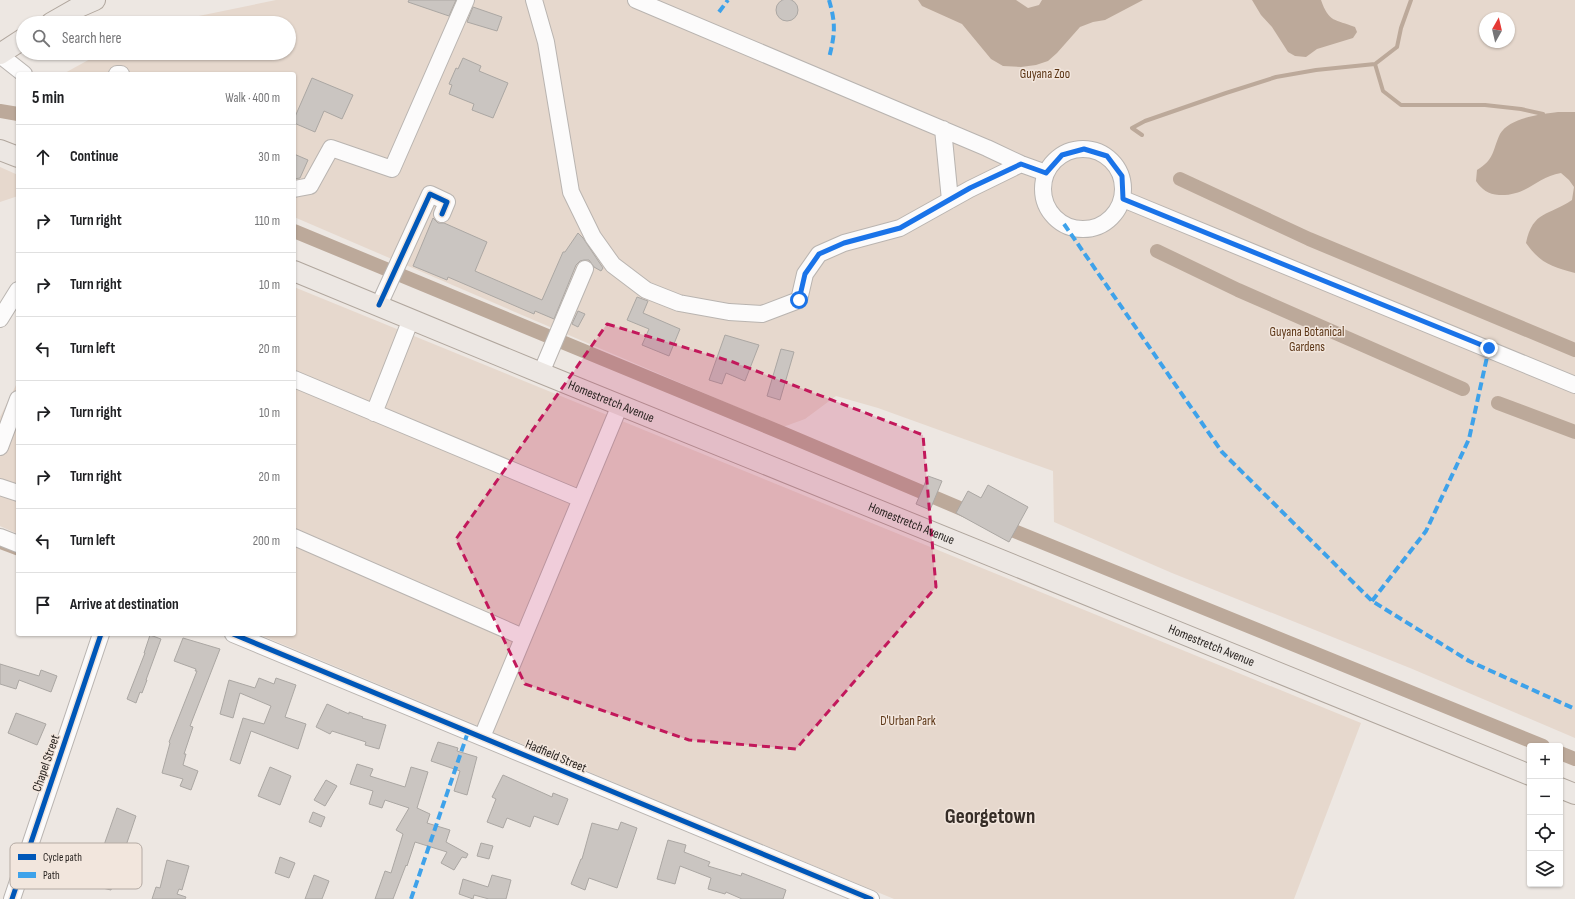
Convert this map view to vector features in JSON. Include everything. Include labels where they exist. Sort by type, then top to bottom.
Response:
[{"type":"main road","points":[[62,16],[83,2]]},
{"type":"main road","points":[[0,54],[16,44]]},
{"type":"main road","points":[[0,150],[16,156]]},
{"type":"main road","name":"Homestretch Avenue","points":[[296,272],[1527,774]]},
{"type":"main road","points":[[1563,789],[1575,794]]},
{"type":"street","points":[[296,189],[310,186],[331,148],[392,169],[466,0]]},
{"type":"street","points":[[534,0],[546,42],[571,192],[593,237],[613,265],[646,290],[678,303],[729,312],[762,314],[799,300],[805,274],[819,254],[844,243],[900,228],[970,188],[1021,164]]},
{"type":"street","points":[[636,0],[943,129],[1021,164],[1046,173]]},
{"type":"street","points":[[0,54],[21,71]]},
{"type":"street","points":[[943,129],[950,200]]},
{"type":"street","points":[[1084,149],[1107,156],[1122,176],[1123,199],[1109,222],[1084,231],[1058,222],[1043,200],[1046,173],[1062,155],[1069,153],[1084,149]]},
{"type":"street","points":[[379,305],[430,194],[447,202],[442,214]]},
{"type":"street","points":[[1123,199],[1575,385]]},
{"type":"street","points":[[541,373],[557,332],[585,269]]},
{"type":"street","points":[[0,319],[16,293]]},
{"type":"street","points":[[374,413],[411,319]]},
{"type":"street","points":[[296,380],[580,499]]},
{"type":"street","points":[[0,447],[16,404]]},
{"type":"street","points":[[482,737],[620,405]]},
{"type":"street","points":[[0,487],[16,492]]},
{"type":"street","points":[[0,537],[16,543]]},
{"type":"street","points":[[296,539],[524,637]]},
{"type":"street","name":"Chapel Street","points":[[31,843],[100,636]]},
{"type":"street","name":"Hadfield Street","points":[[238,636],[871,899]]},
{"type":"street","name":"Chapel Street","points":[[12,899],[15,889]]},
{"type":"highlighted area","points":[[607,324],[733,362],[923,435],[936,587],[796,749],[689,740],[525,684],[456,539]]},
{"type":"green space","name":"Guyana Botanical Gardens","points":[[276,0],[1575,0],[1575,738],[1410,668],[1172,573],[1054,522],[1053,471],[878,408],[836,396],[805,419],[783,427],[296,218],[296,72],[67,72],[88,60],[296,60],[296,16],[199,16]]},
{"type":"green space","points":[[0,167],[16,174],[16,197],[0,202]]},
{"type":"green space","name":"D'Urban Park","points":[[296,288],[1361,723],[1294,899],[894,899],[263,636],[296,636]]},
{"type":"green space","points":[[16,385],[16,533],[0,526],[0,417]]},
{"type":"shaded area","points":[[918,0],[1016,0],[1028,8],[1039,5],[1042,0],[1143,0],[1105,20],[1093,22],[1080,27],[1048,61],[1036,65],[1021,67],[1003,66],[991,59],[962,24],[922,6]]},
{"type":"shaded area","points":[[1252,0],[1321,0],[1330,17],[1355,27],[1357,32],[1353,38],[1317,49],[1306,57],[1295,56],[1288,52]]},
{"type":"shaded area","points":[[1558,112],[1575,112],[1575,273],[1560,269],[1542,260],[1526,243],[1529,232],[1538,219],[1572,200],[1574,187],[1569,180],[1561,173],[1552,175],[1525,190],[1509,195],[1492,194],[1481,187],[1476,181],[1477,170],[1490,158],[1500,134],[1504,129],[1510,124],[1526,118]]},
{"type":"building","points":[[783,-1],[791,-1],[798,6],[798,14],[791,21],[783,21],[776,14],[776,6]]},
{"type":"building","points":[[409,0],[456,0],[449,16],[408,2]]},
{"type":"building","points":[[473,7],[502,17],[497,31],[467,22]]},
{"type":"building","points":[[463,58],[481,66],[479,71],[508,83],[493,118],[472,110],[474,104],[449,94],[452,85],[449,84],[456,68],[458,69]]},
{"type":"building","points":[[312,78],[353,95],[342,119],[324,111],[315,132],[296,124],[296,114]]},
{"type":"building","points":[[296,155],[308,160],[300,178],[296,179]]},
{"type":"building","points":[[433,218],[438,223],[444,223],[487,242],[475,271],[542,300],[563,252],[565,252],[578,233],[603,268],[601,271],[594,267],[589,260],[580,261],[576,265],[554,319],[535,311],[534,314],[448,277],[447,280],[413,266]]},
{"type":"building","points":[[637,297],[648,301],[643,313],[680,329],[669,356],[642,345],[649,329],[627,320]]},
{"type":"building","points":[[578,311],[585,314],[578,327],[572,324]]},
{"type":"building","points":[[725,335],[759,345],[745,381],[726,373],[722,384],[709,380]]},
{"type":"building","points":[[781,349],[794,352],[780,400],[767,396]]},
{"type":"building","points":[[928,476],[942,481],[930,510],[916,504]]},
{"type":"building","points":[[988,485],[1028,507],[1009,542],[956,513],[968,491],[981,498]]},
{"type":"building","points":[[150,636],[161,639],[142,693],[140,692],[136,703],[127,699]]},
{"type":"building","points":[[183,638],[220,649],[190,726],[193,727],[184,754],[186,754],[183,765],[198,771],[191,790],[180,786],[183,779],[162,773],[169,742],[197,671],[195,671],[196,669],[174,661]]},
{"type":"building","points":[[0,664],[39,676],[41,670],[57,676],[51,692],[19,680],[16,689],[0,684]]},
{"type":"building","points":[[259,678],[274,684],[276,678],[296,685],[285,717],[306,724],[298,749],[251,731],[240,764],[230,760],[243,718],[264,724],[271,706],[240,693],[233,718],[220,714],[229,680],[255,688]]},
{"type":"building","points":[[327,704],[349,714],[349,712],[363,717],[362,718],[386,725],[379,749],[365,745],[366,742],[332,731],[330,734],[316,727]]},
{"type":"building","points":[[16,713],[46,724],[37,745],[8,733]]},
{"type":"building","points":[[438,742],[458,748],[457,751],[477,757],[467,795],[454,791],[460,771],[431,761]]},
{"type":"building","points":[[357,764],[373,769],[370,776],[405,787],[411,767],[428,772],[417,808],[430,814],[427,823],[450,830],[446,842],[468,854],[466,858],[462,857],[454,870],[441,863],[447,852],[415,842],[393,899],[375,899],[385,871],[391,873],[403,834],[396,830],[409,808],[385,800],[382,808],[369,804],[373,791],[350,784]]},
{"type":"building","points":[[270,767],[291,776],[280,805],[258,796]]},
{"type":"building","points":[[503,775],[552,797],[553,793],[568,799],[558,825],[534,816],[530,827],[507,818],[503,828],[487,822],[496,799],[492,797]]},
{"type":"building","points":[[326,780],[337,786],[325,806],[314,800]]},
{"type":"building","points":[[117,808],[136,816],[127,843],[105,843]]},
{"type":"building","points":[[313,812],[325,817],[321,827],[309,822]]},
{"type":"building","points":[[621,822],[637,828],[617,888],[589,878],[585,890],[571,884],[582,859],[592,823],[618,830]]},
{"type":"building","points":[[668,840],[686,845],[684,852],[710,862],[708,866],[741,876],[742,873],[786,890],[783,899],[742,899],[726,892],[725,894],[708,889],[711,878],[680,866],[675,884],[657,879]]},
{"type":"building","points":[[481,843],[493,846],[489,859],[477,856]]},
{"type":"building","points":[[280,857],[295,863],[289,878],[275,873]]},
{"type":"building","points":[[167,860],[189,866],[182,890],[179,889],[177,894],[186,897],[185,899],[152,899],[156,887],[160,888]]},
{"type":"building","points":[[314,875],[329,881],[322,899],[305,899]]},
{"type":"building","points":[[492,875],[511,880],[506,899],[489,899],[474,895],[473,899],[459,894],[463,879],[488,887]]},
{"type":"waterway","points":[[1142,135],[1132,128],[1145,121],[1276,77],[1316,70],[1375,64],[1397,47],[1401,28],[1411,0]]},
{"type":"waterway","points":[[1375,64],[1383,91],[1401,105],[1485,105],[1521,109],[1543,114]]},
{"type":"waterway","points":[[0,111],[16,114]]},
{"type":"waterway","points":[[1180,179],[1309,239],[1575,350]]},
{"type":"waterway","points":[[296,232],[976,515]]},
{"type":"waterway","points":[[1157,251],[1238,290],[1463,389]]},
{"type":"waterway","points":[[1498,403],[1575,432]]},
{"type":"waterway","points":[[997,524],[1536,743]]},
{"type":"waterway","points":[[0,547],[16,553]]},
{"type":"waterway","points":[[1563,754],[1575,759]]},
{"type":"marked path","points":[[719,12],[728,0]]},
{"type":"marked path","points":[[829,0],[834,23],[833,42],[829,58]]},
{"type":"marked path","points":[[1064,224],[1222,452],[1372,601],[1469,661],[1575,709]]},
{"type":"marked path","points":[[1372,601],[1426,531],[1469,439],[1489,348]]},
{"type":"marked path","points":[[411,899],[468,732]]},
{"type":"cycle path","points":[[379,305],[430,194],[447,202],[442,214]]},
{"type":"cycle path","points":[[31,843],[100,636]]},
{"type":"cycle path","points":[[238,636],[871,899]]},
{"type":"cycle path","points":[[12,899],[15,889]]},
{"type":"district","name":"Georgetown","points":[[990,816]]},
{"type":"route","points":[[799,300],[805,274],[819,254],[844,243],[900,228],[970,188],[1021,164],[1046,173],[1062,155],[1084,149],[1107,156],[1122,176],[1123,199],[1489,348]]},
{"type":"park label","name":"Guyana Zoo","points":[[1045,74]]}]
